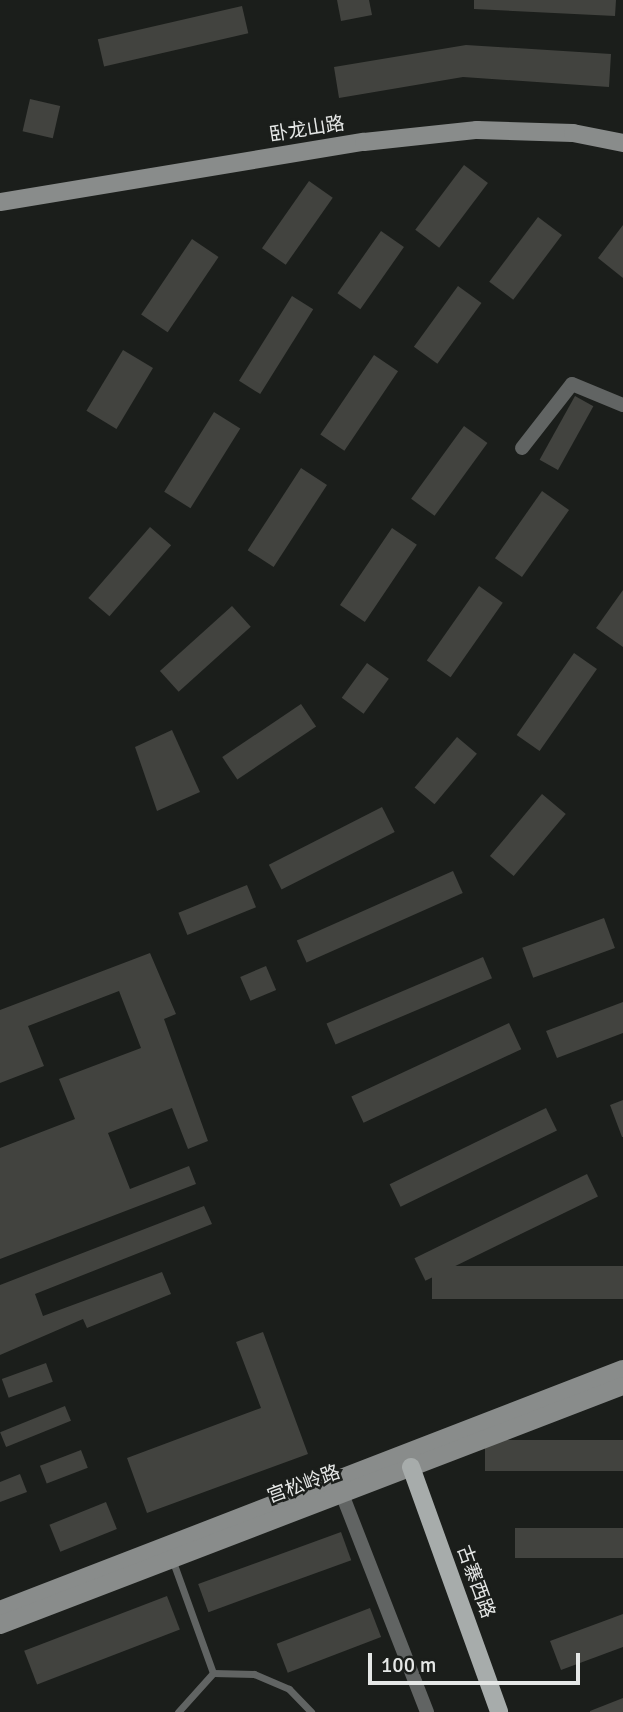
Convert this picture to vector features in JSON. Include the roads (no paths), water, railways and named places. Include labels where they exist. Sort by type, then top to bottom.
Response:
[{"type":"main road","name":"卧龙山路","points":[[0,202],[363,142],[477,130],[573,133],[623,143]]},
{"type":"main road","points":[[0,1610],[623,1370]]},
{"type":"main road","name":"宫松岭路","points":[[0,1625],[171,1555],[342,1494],[623,1386]]},
{"type":"main road","name":"古寨西路","points":[[411,1467],[499,1712]]},
{"type":"street","points":[[522,447],[572,384],[623,405]]},
{"type":"street","points":[[342,1494],[427,1712]]},
{"type":"lane","points":[[171,1555],[213,1673]]},
{"type":"lane","points":[[178,1712],[213,1673],[254,1674],[289,1689],[311,1712]]}]
